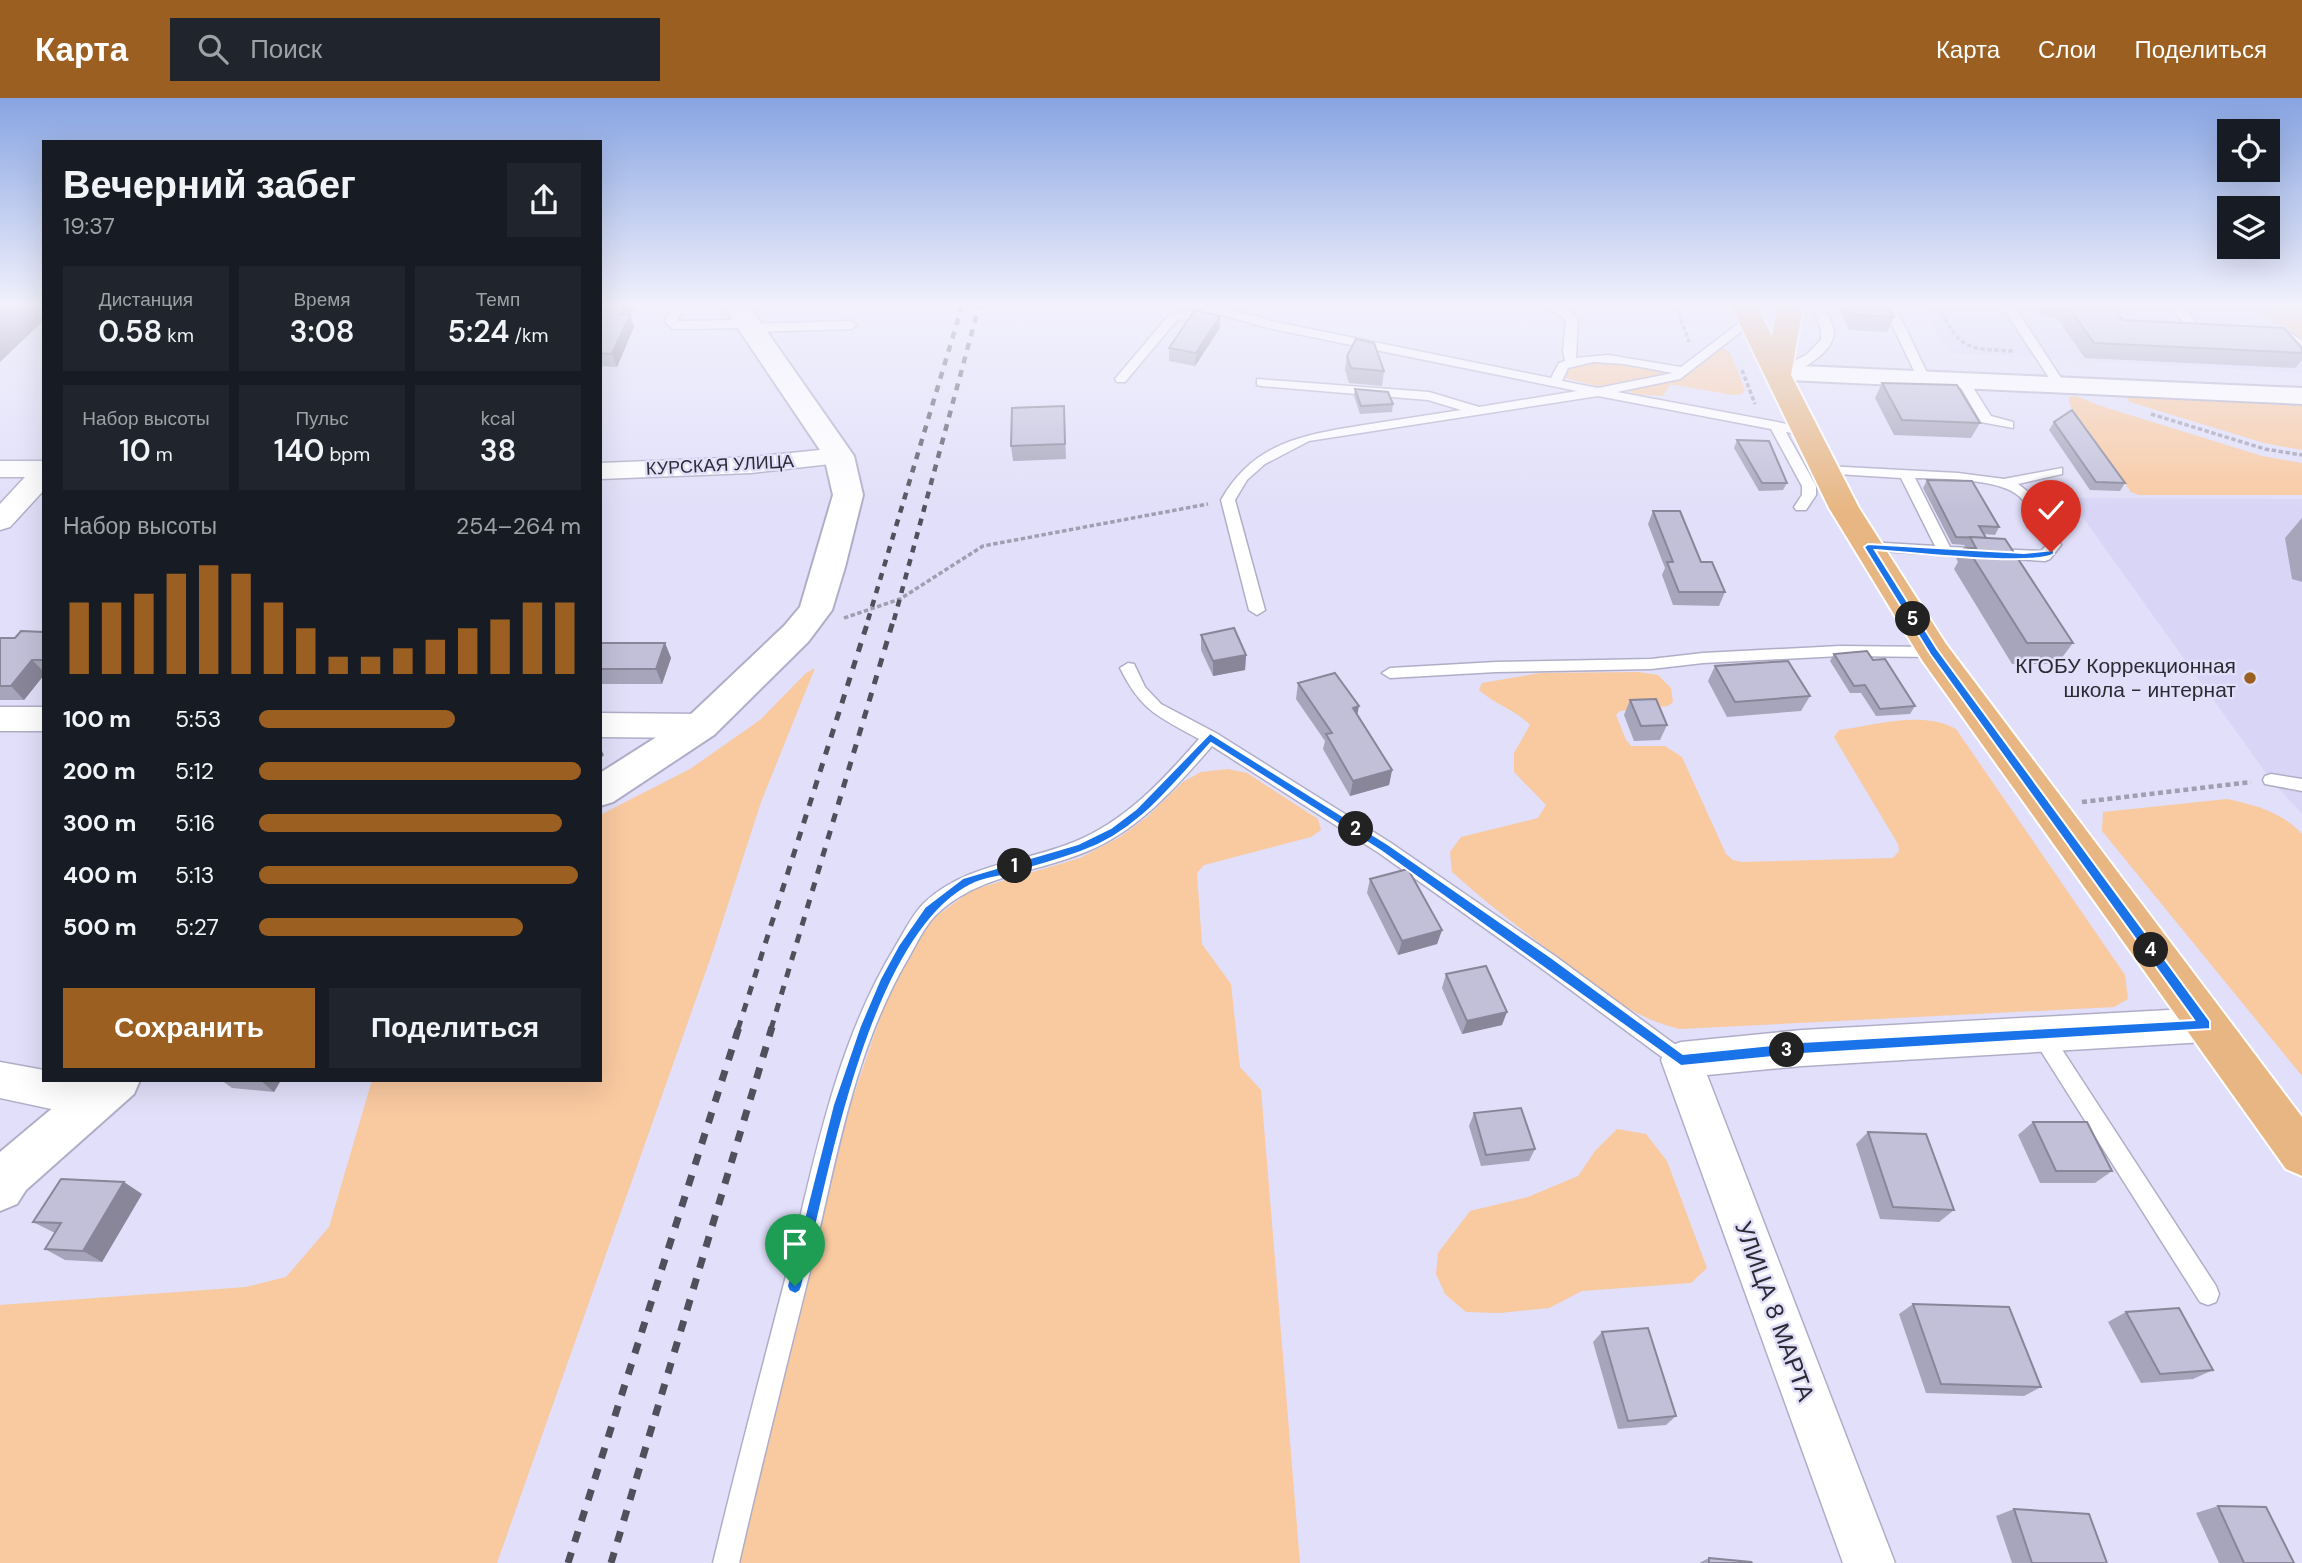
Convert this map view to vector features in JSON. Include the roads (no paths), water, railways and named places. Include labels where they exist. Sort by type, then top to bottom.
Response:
[{"type":"main road","points":[[602,791],[701,726],[796,634],[815,610],[848,495],[839,456],[783,374]]},
{"type":"main road","points":[[1779,374],[1793,430],[1826,470],[1844,508],[1934,652],[2302,1154]]},
{"type":"main road","points":[[1812,374],[2302,396]]},
{"type":"main road","points":[[0,1188],[9,1174],[106,1089]]},
{"type":"street","name":"КУРСКАЯ УЛИЦА","points":[[602,471],[751,465],[839,456]]},
{"type":"street","points":[[0,469],[42,471]]},
{"type":"street","points":[[0,521],[42,473]]},
{"type":"street","points":[[0,719],[42,719]]},
{"type":"street","points":[[602,725],[701,726]]},
{"type":"street","points":[[1681,1060],[1802,1048],[2205,1025]]},
{"type":"street","name":"УЛИЦА 8 МАРТА","points":[[1681,1060],[1868,1563]]},
{"type":"street","points":[[0,1080],[106,1089]]},
{"type":"lane","points":[[1121,379],[1125,374]]},
{"type":"lane","points":[[1517,374],[1598,393],[1793,430],[1809,486],[1809,495],[1801,507]]},
{"type":"lane","points":[[1555,382],[1559,374]]},
{"type":"lane","points":[[1256,610],[1228,500],[1237,480],[1264,456],[1306,439],[1598,393],[1646,384],[1678,374]]},
{"type":"lane","points":[[1922,374],[1924,379]]},
{"type":"lane","points":[[2053,374],[2059,384]]},
{"type":"lane","points":[[1964,380],[1986,419],[2008,425]]},
{"type":"lane","points":[[1261,382],[1429,396],[1478,411]]},
{"type":"lane","points":[[1826,470],[1975,478],[2006,483],[2018,488],[2028,497],[2054,545],[2051,552],[2045,556],[1868,547]]},
{"type":"lane","points":[[2006,483],[2057,471]]},
{"type":"lane","points":[[1907,476],[1945,552]]},
{"type":"lane","points":[[1390,673],[1496,667],[1651,664],[1703,658],[1839,651],[1934,652]]},
{"type":"lane","points":[[1128,668],[1139,690],[1155,708],[1210,737],[1385,848],[1559,970],[1681,1060]]},
{"type":"lane","points":[[726,1560],[840,1105],[866,1026],[884,983],[902,950],[929,911],[967,881],[1081,848],[1115,831],[1149,804],[1210,737]]},
{"type":"lane","points":[[2271,780],[2302,785]]},
{"type":"lane","points":[[2041,1034],[2208,1294]]},
{"type":"railway","points":[[868,620],[942,374]]},
{"type":"railway","points":[[894,620],[960,374]]},
{"type":"railway","points":[[738,1029],[869,618]]},
{"type":"railway","points":[[771,1029],[894,618]]},
{"type":"railway","points":[[568,1563],[739,1027]]},
{"type":"railway","points":[[611,1563],[772,1027]]},
{"type":"place","name":"КГОБУ Коррекционная школа - интернат","points":[[2250,678]]}]
